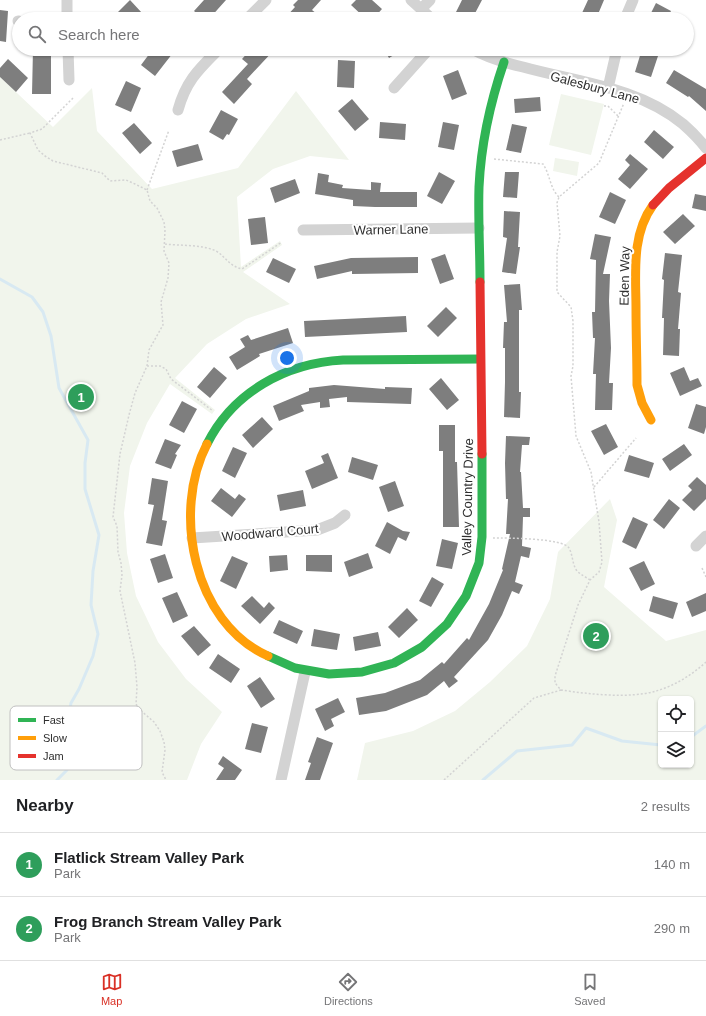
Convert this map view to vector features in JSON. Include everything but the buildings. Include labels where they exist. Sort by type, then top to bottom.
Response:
[{"type":"street","points":[[60,0],[67,0],[67,12]]},
{"type":"street","points":[[254,12],[266,0]]},
{"type":"street","points":[[411,0],[424,12]]},
{"type":"street","points":[[421,9],[430,0]]},
{"type":"street","points":[[628,12],[633,0]]},
{"type":"street","points":[[68,56],[69,80]]},
{"type":"street","points":[[178,110],[186,86],[193,76],[212,56]]},
{"type":"street","points":[[394,88],[423,56]]},
{"type":"street","name":"Galesbury Lane","points":[[489,56],[542,73],[608,88],[637,97],[660,108],[682,123],[706,148]]},
{"type":"street","points":[[608,88],[615,56]]},
{"type":"street","name":"Valley Country Drive","points":[[480,359],[326,361],[294,368],[260,384],[246,394],[231,408],[206,443],[196,471],[191,506],[192,538],[194,558],[205,591],[226,624],[243,641],[267,657],[305,672],[340,675],[360,673],[390,665],[408,656],[434,638],[455,614],[467,596],[478,565],[482,543],[479,228],[480,171],[488,116],[495,86],[504,62]]},
{"type":"street","name":"Eden Way","points":[[651,420],[644,410],[639,398],[637,385],[636,258],[638,237],[645,217],[656,201],[706,158]]},
{"type":"street","name":"Warner Lane","points":[[303,230],[479,228]]},
{"type":"street","name":"Woodward Court","points":[[192,538],[317,530],[335,523],[345,515]]},
{"type":"street","points":[[696,546],[706,536]]},
{"type":"street","points":[[281,780],[305,672]]},
{"type":"path","points":[[0,140],[42,129],[73,98]]},
{"type":"path","points":[[561,690],[555,683],[555,676],[578,604],[590,580],[599,572],[602,562],[599,522],[590,472],[576,436],[571,376],[573,366],[573,321],[571,307],[557,292],[557,252],[560,236],[557,203],[559,197],[599,163],[624,103]]},
{"type":"path","points":[[604,106],[608,106],[619,116]]},
{"type":"path","points":[[138,706],[136,704],[137,687],[135,663],[120,591],[122,575],[121,563],[118,552],[117,526],[113,517],[120,454],[135,393],[147,366],[149,350],[163,325],[161,302],[168,278],[169,262],[164,251],[164,222],[157,208],[150,201],[147,190],[169,130]]},
{"type":"path","points":[[30,133],[38,150],[53,161],[102,173],[110,181],[126,180],[147,190]]},
{"type":"path","points":[[490,159],[542,164],[546,169],[555,194],[559,197]]},
{"type":"path","points":[[165,244],[185,245],[212,250],[218,252],[233,266],[242,269],[282,242]]},
{"type":"path","points":[[147,366],[160,366],[166,370],[171,379],[214,413]]},
{"type":"path","points":[[593,487],[636,438]]},
{"type":"path","points":[[491,538],[564,543],[569,548],[578,572],[590,580]]},
{"type":"path","points":[[702,568],[706,577]]},
{"type":"path","points":[[444,780],[534,698],[561,690],[588,694],[636,694],[656,691],[680,681],[706,662]]},
{"type":"path","points":[[142,711],[154,722],[160,731],[164,742],[165,750],[162,772],[166,780]]},
{"type":"shaded area","points":[[0,77],[53,127],[92,88],[97,131],[152,189],[238,168],[296,91],[349,160],[310,156],[273,169],[237,197],[241,267],[280,241],[282,245],[243,272],[290,304],[246,319],[207,344],[175,378],[215,410],[212,414],[170,384],[147,423],[130,466],[124,513],[127,553],[136,596],[158,642],[186,679],[222,712],[201,744],[187,780],[0,780]]},
{"type":"shaded area","points":[[561,94],[604,104],[591,155],[549,145]]},
{"type":"shaded area","points":[[555,158],[579,162],[577,176],[553,171]]},
{"type":"shaded area","points":[[610,499],[617,520],[604,587],[666,641],[706,630],[706,780],[357,780],[365,743],[413,731],[455,711],[490,682],[527,646],[550,599],[558,552]]},
{"type":"waterway","points":[[0,279],[32,297],[43,312],[51,336],[59,388],[88,440],[85,463],[85,489],[99,535],[93,571],[91,605],[98,634],[93,656],[71,706]]},
{"type":"waterway","points":[[694,735],[706,726]]},
{"type":"waterway","points":[[483,780],[517,751],[572,745],[586,728],[622,741],[658,745]]},
{"type":"waterway","points":[[57,780],[67,770]]},
{"type":"traffic: fast","points":[[480,282],[480,171],[490,108],[504,62]]},
{"type":"traffic: fast","points":[[207,444],[231,409],[246,395],[282,374],[301,367],[322,362],[343,360],[480,359]]},
{"type":"traffic: fast","points":[[268,656],[295,668],[329,674],[362,672],[394,663],[422,647],[447,624],[466,596],[479,563],[482,537],[482,454]]},
{"type":"traffic: slow","points":[[651,420],[642,403],[637,385],[636,255],[641,229],[653,205]]},
{"type":"traffic: slow","points":[[207,444],[196,471],[191,501],[191,532],[196,563],[207,592],[222,618],[242,640],[268,656]]},
{"type":"traffic: jam","points":[[653,205],[669,188],[706,158]]},
{"type":"traffic: jam","points":[[480,282],[482,454]]},
{"type":"place","name":"Flatlick Stream Valley Park","points":[[81,397]]},
{"type":"place","name":"Frog Branch Stream Valley Park","points":[[596,636]]}]
